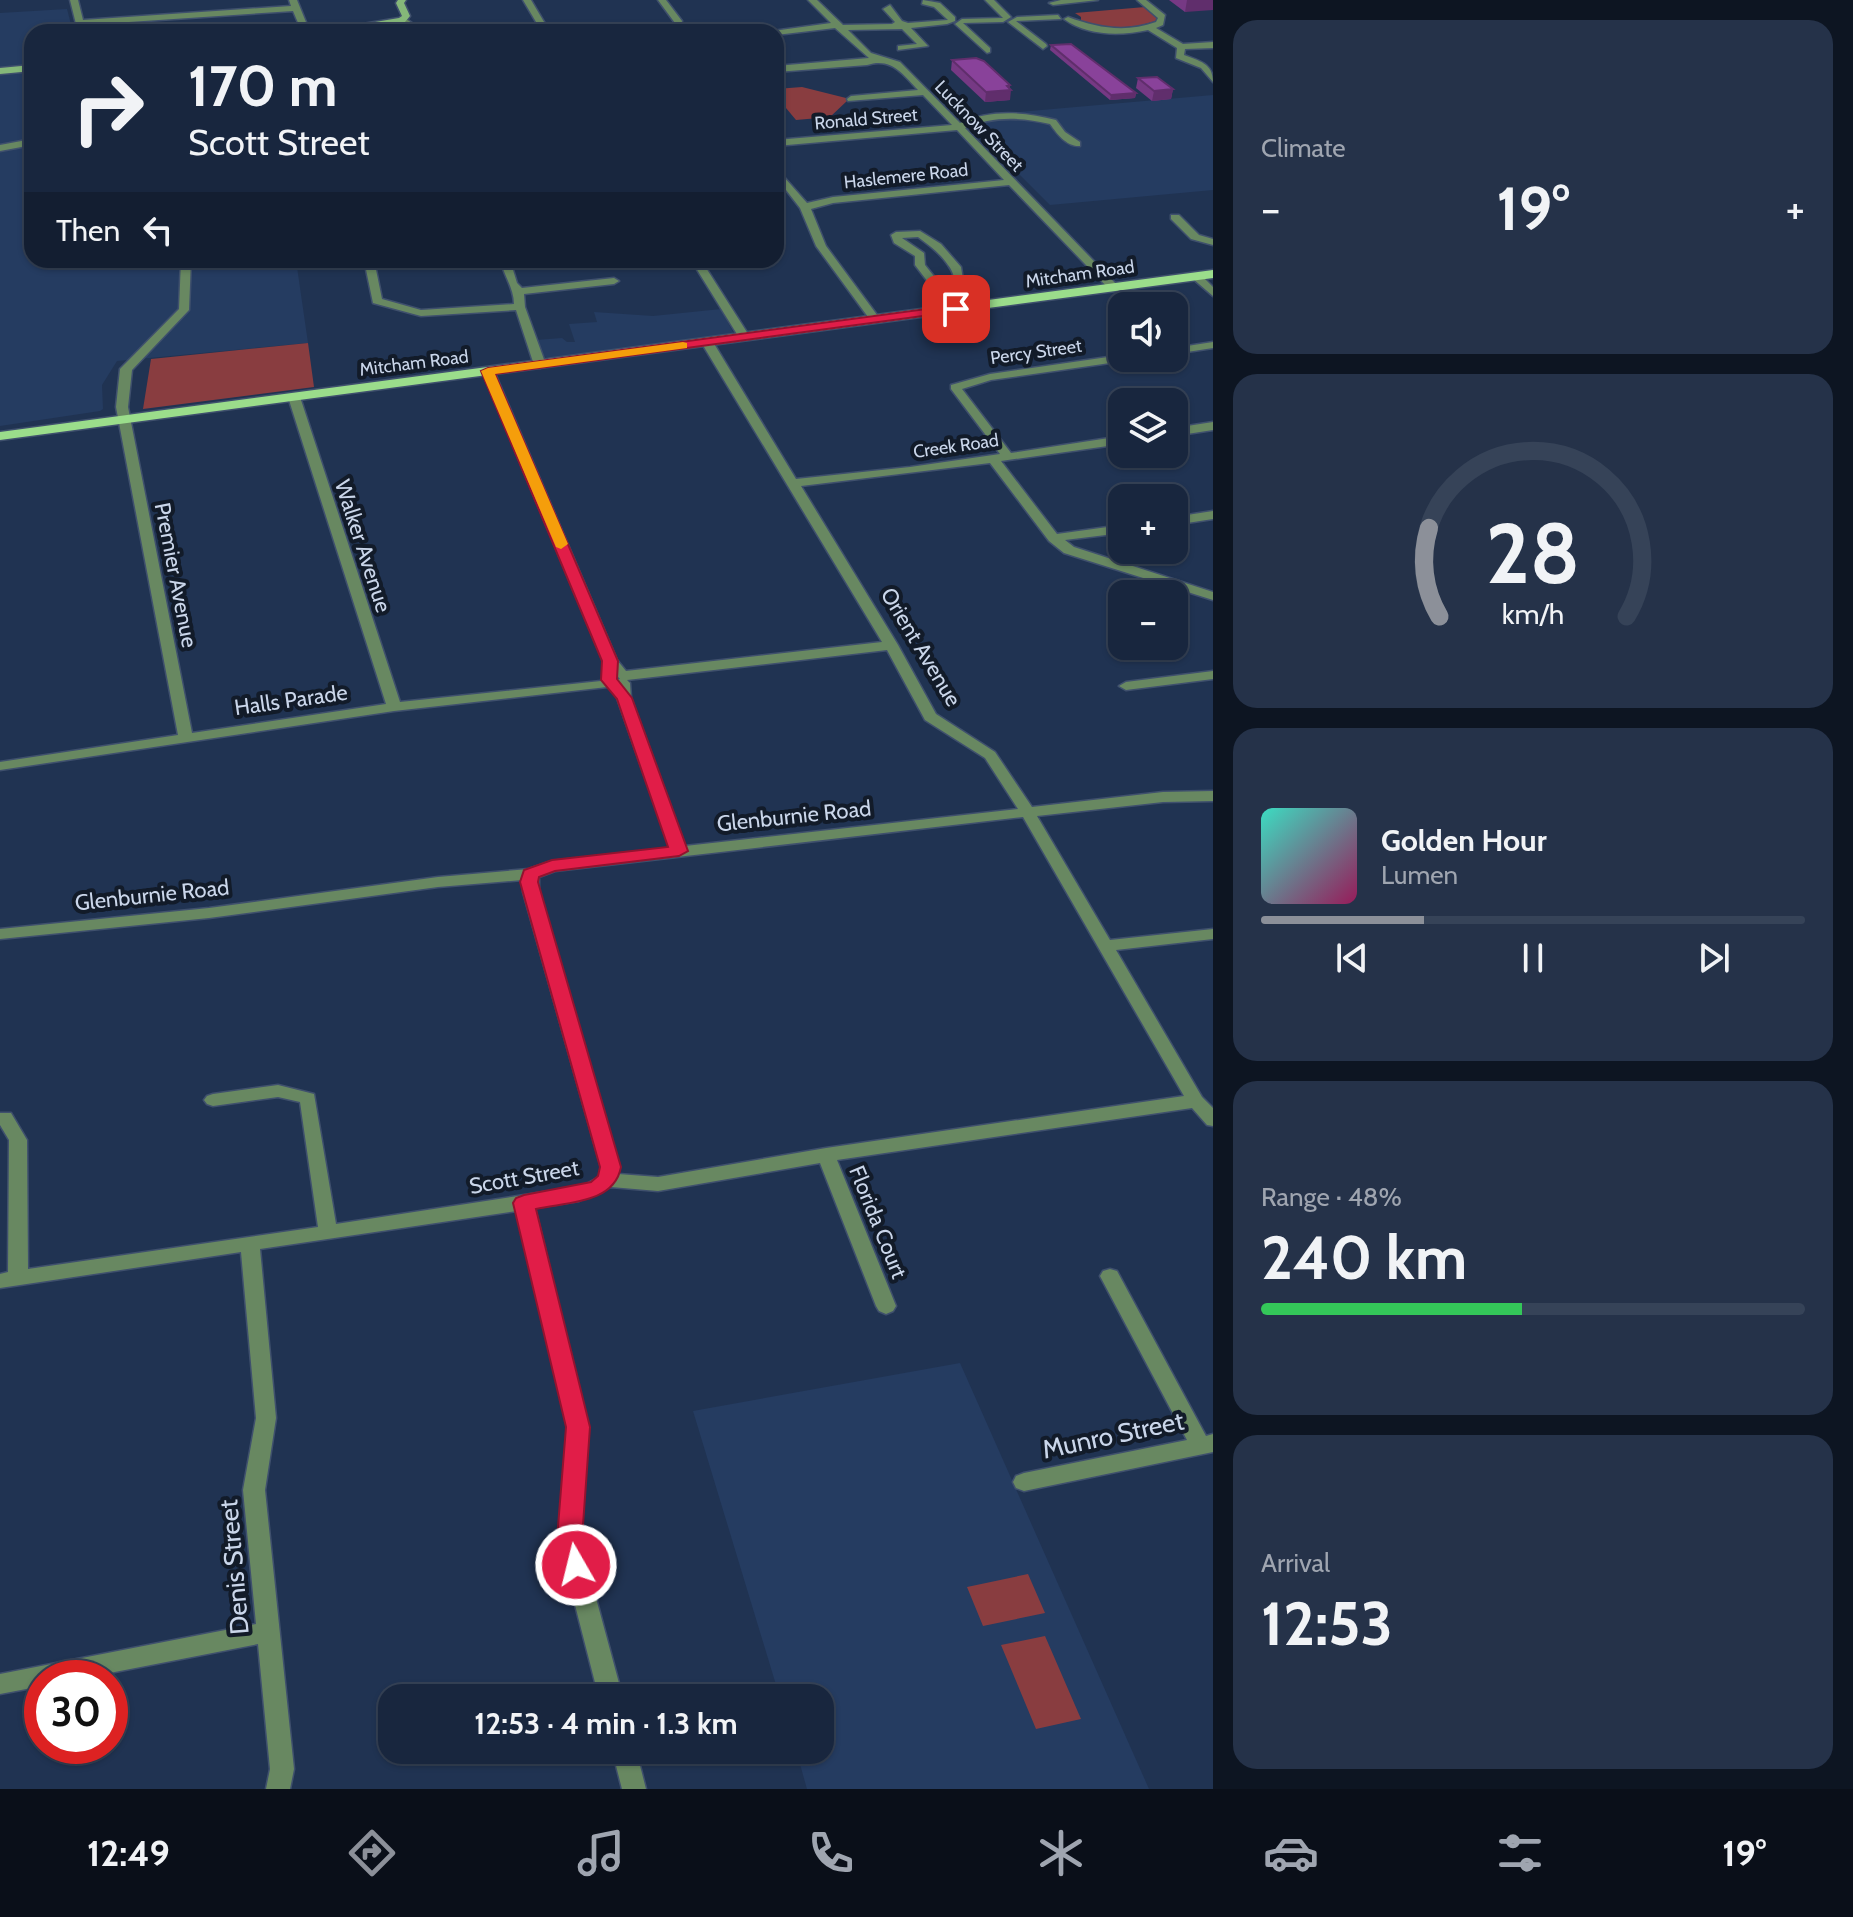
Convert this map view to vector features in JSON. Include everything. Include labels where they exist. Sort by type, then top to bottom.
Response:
[{"type":"main road","name":"Mitcham Road","points":[[0,436],[875,319],[978,300],[1114,288],[1213,274]]},
{"type":"street","points":[[74,0],[79,24]]},
{"type":"street","points":[[375,24],[402,20],[406,16],[400,3],[402,0]]},
{"type":"street","points":[[527,0],[541,24]]},
{"type":"street","points":[[662,0],[679,24]]},
{"type":"street","name":"Lucknow Street","points":[[812,0],[868,55],[897,64],[1114,288]]},
{"type":"street","points":[[989,0],[1043,46]]},
{"type":"street","points":[[1051,2],[1094,0]]},
{"type":"street","points":[[1090,29],[1149,27],[1160,23],[1162,17],[1141,0]]},
{"type":"street","points":[[925,2],[937,5],[987,50]]},
{"type":"street","points":[[1051,2],[1063,16],[1090,29],[1102,40]]},
{"type":"street","points":[[895,3],[887,9],[924,46],[901,48]]},
{"type":"street","points":[[116,24],[294,4],[303,24]]},
{"type":"street","points":[[784,32],[839,26],[1063,16]]},
{"type":"street","points":[[402,20],[408,24]]},
{"type":"street","points":[[1149,27],[1181,47],[1213,45]]},
{"type":"street","points":[[1181,47],[1179,56],[1204,66],[1213,79]]},
{"type":"street","points":[[784,68],[867,62],[878,58]]},
{"type":"street","points":[[0,71],[24,69]]},
{"type":"street","points":[[851,99],[924,92]]},
{"type":"street","name":"Ronald Street","points":[[784,142],[959,127],[979,117],[994,115],[1047,120],[1056,124],[1059,132],[1077,144]]},
{"type":"street","points":[[0,148],[24,144]]},
{"type":"street","points":[[784,181],[805,207],[821,246],[875,319]]},
{"type":"street","name":"Haslemere Road","points":[[805,207],[833,200],[1011,182]]},
{"type":"street","points":[[1175,217],[1195,237],[1213,242]]},
{"type":"street","points":[[916,233],[937,246],[956,267],[958,281],[978,300],[945,297],[920,265],[920,255],[898,241],[896,235],[916,233]]},
{"type":"street","name":"Premier Avenue","points":[[186,268],[184,310],[126,369],[122,407],[186,738]]},
{"type":"street","points":[[371,268],[377,301],[421,313],[520,307]]},
{"type":"street","points":[[507,268],[512,284],[519,291],[520,307],[540,365]]},
{"type":"street","points":[[701,268],[744,337]]},
{"type":"street","points":[[1196,276],[1213,293]]},
{"type":"street","points":[[519,291],[614,281]]},
{"type":"street","name":"Orient Avenue","points":[[707,342],[891,645],[930,717],[990,755],[1028,813],[1196,1101],[1213,1120]]},
{"type":"street","points":[[1188,349],[1213,345]]},
{"type":"street","name":"Percy Street","points":[[1008,457],[955,387],[990,377],[1108,360]]},
{"type":"street","points":[[488,371],[617,680],[679,851]]},
{"type":"street","name":"Walker Avenue","points":[[294,397],[394,707]]},
{"type":"street","points":[[1188,430],[1213,426]]},
{"type":"street","name":"Creek Road","points":[[794,483],[1108,442]]},
{"type":"street","points":[[993,459],[1054,538],[1069,550],[1213,596]]},
{"type":"street","points":[[1188,519],[1213,515]]},
{"type":"street","points":[[1054,538],[1108,531]]},
{"type":"street","points":[[1097,533],[1093,543],[1099,560]]},
{"type":"street","name":"Halls Parade","points":[[0,766],[394,707],[891,645]]},
{"type":"street","points":[[1126,686],[1213,675]]},
{"type":"street","name":"Glenburnie Road","points":[[0,934],[209,913],[438,882],[531,874],[552,866],[679,851],[1163,797],[1213,796]]},
{"type":"street","points":[[531,874],[531,892],[610,1167],[608,1180]]},
{"type":"street","points":[[1106,946],[1213,934]]},
{"type":"street","points":[[213,1100],[278,1091],[308,1098],[328,1232]]},
{"type":"street","name":"Scott Street","points":[[9,1280],[524,1203],[598,1188],[608,1180],[658,1184],[826,1155],[1196,1101]]},
{"type":"street","points":[[5,1118],[18,1140],[9,1280]]},
{"type":"street","name":"Florida Court","points":[[826,1155],[886,1306]]},
{"type":"street","points":[[524,1203],[578,1427],[569,1539],[607,1684]]},
{"type":"street","name":"Denis Street","points":[[250,1244],[266,1418],[254,1490],[282,1769],[278,1789]]},
{"type":"street","points":[[1110,1276],[1207,1445]]},
{"type":"street","name":"Munro Street","points":[[1024,1482],[1207,1445]]},
{"type":"street","points":[[0,1684],[268,1632]]},
{"type":"street","points":[[628,1764],[634,1789]]},
{"type":"shaded area","points":[[1145,7],[1157,17],[1156,21],[1138,26],[1101,29],[1081,23],[1081,17],[1075,13]]},
{"type":"shaded area","points":[[67,9],[71,24],[24,24],[24,66],[0,69],[0,13]]},
{"type":"shaded area","points":[[24,71],[24,268],[297,268],[308,343],[117,361],[102,385],[103,409],[100,411],[0,426],[0,74]]},
{"type":"shaded area","points":[[802,87],[848,100],[830,117],[796,120],[784,106],[784,88]]},
{"type":"shaded area","points":[[1213,95],[1213,190],[1050,205],[962,117]]},
{"type":"shaded area","points":[[721,309],[734,334],[551,358],[542,356],[536,340],[562,338],[575,342],[569,324],[597,322],[594,312],[653,316]]},
{"type":"shaded area","points":[[308,343],[314,387],[143,409],[151,359]]},
{"type":"shaded area","points":[[960,1363],[1149,1789],[807,1789],[800,1764],[834,1764],[834,1684],[776,1684],[693,1411]]},
{"type":"shaded area","points":[[1028,1574],[1045,1613],[983,1626],[967,1587]]},
{"type":"shaded area","points":[[1045,1636],[1081,1719],[1036,1729],[1001,1645]]},
{"type":"building","points":[[1071,44],[1136,93],[1111,95],[1051,45]]},
{"type":"building","points":[[976,58],[984,61],[1010,85],[1007,86],[1011,90],[986,92],[952,60]]},
{"type":"building","points":[[1157,77],[1173,89],[1154,91],[1138,78]]},
{"type":"slow traffic","points":[[561,544],[488,371],[683,346]]},
{"type":"route","points":[[576,1565],[569,1539],[578,1427],[524,1203],[598,1188],[608,1180],[610,1167],[529,882],[531,874],[552,866],[679,851],[624,698],[609,680],[610,661],[488,371],[956,309]]}]
